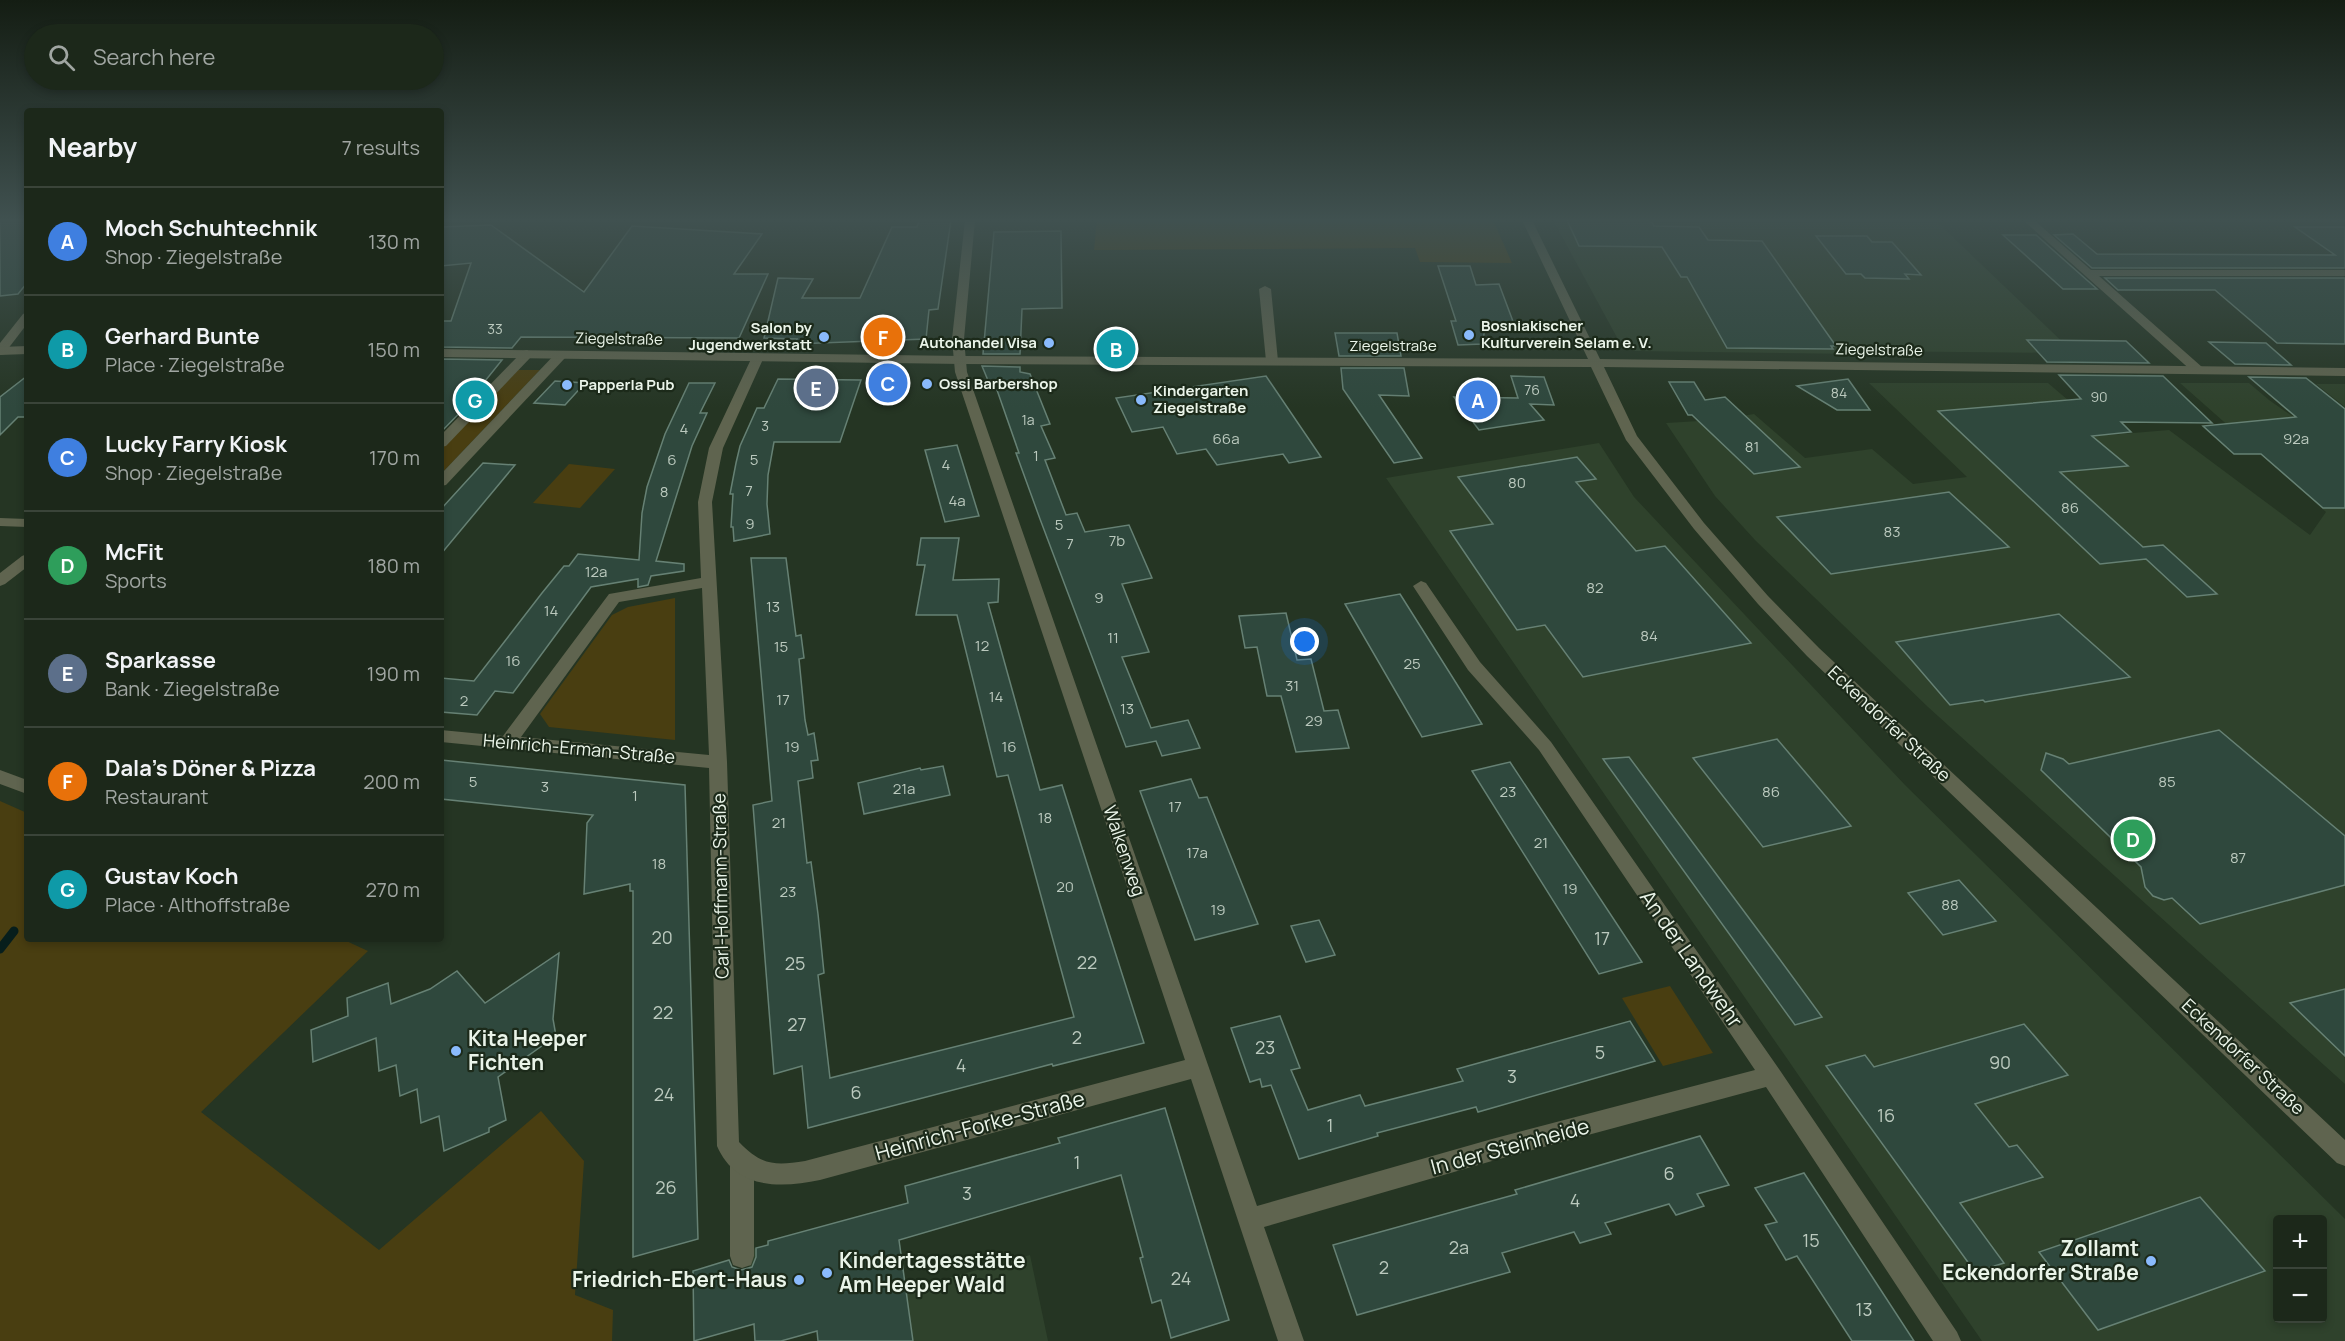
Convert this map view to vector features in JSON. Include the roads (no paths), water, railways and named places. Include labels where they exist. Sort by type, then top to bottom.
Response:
[{"type":"street","name":"Walkenweg","points":[[964,283],[958,339],[962,372],[1291,1341]]},
{"type":"street","name":"Eckendorfer Straße","points":[[1556,283],[1630,437],[1699,526],[1763,600],[1813,652],[2345,1155]]},
{"type":"street","points":[[2099,283],[2198,370]]},
{"type":"street","points":[[1265,289],[1272,362]]},
{"type":"street","points":[[0,351],[24,320]]},
{"type":"street","points":[[0,351],[24,350]]},
{"type":"street","name":"Ziegelstraße","points":[[444,353],[2345,372]]},
{"type":"street","points":[[444,440],[527,354]]},
{"type":"street","points":[[444,479],[561,354]]},
{"type":"street","name":"Carl-Hoffmann-Straße","points":[[751,1168],[728,1146],[718,762],[705,502],[716,448],[758,357]]},
{"type":"street","points":[[0,522],[24,523]]},
{"type":"street","points":[[0,581],[24,561]]},
{"type":"street","points":[[507,743],[614,598],[708,582]]},
{"type":"street","name":"An der Landwehr","points":[[1421,586],[1474,666],[1545,746],[1771,1076],[1948,1341]]},
{"type":"street","name":"Heinrich-Erman-Straße","points":[[444,736],[718,762]]},
{"type":"street","points":[[0,777],[24,787]]},
{"type":"street","name":"Heinrich-Forke-Straße","points":[[751,1168],[784,1176],[820,1169],[1197,1066]]},
{"type":"street","name":"In der Steinheide","points":[[1249,1221],[1492,1150],[1771,1076]]},
{"type":"street","points":[[742,1256],[751,1168]]},
{"type":"waterway","points":[[0,949],[14,931]]},
{"type":"place","name":"Bosniakischer Kulturverein Selam e. V.","points":[[1469,335]]},
{"type":"place","name":"Salon by Jugendwerkstatt","points":[[824,337]]},
{"type":"place","name":"Dala's Döner & Pizza","points":[[883,337]]},
{"type":"place","name":"Autohandel Visa","points":[[1049,343]]},
{"type":"place","name":"Gerhard Bunte","points":[[1116,349]]},
{"type":"place","name":"Lucky Farry Kiosk","points":[[888,383]]},
{"type":"place","name":"Ossi Barbershop","points":[[927,384]]},
{"type":"place","name":"Papperla Pub","points":[[567,385]]},
{"type":"place","name":"Sparkasse","points":[[816,388]]},
{"type":"place","name":"Gustav Koch","points":[[475,400]]},
{"type":"place","name":"Kindergarten Ziegelstraße","points":[[1141,400]]},
{"type":"place","name":"Moch Schuhtechnik","points":[[1478,400]]},
{"type":"place","name":"McFit","points":[[2133,839]]},
{"type":"place","name":"Kita Heeper Fichten","points":[[456,1051]]},
{"type":"place","name":"Zollamt Eckendorfer Straße","points":[[2151,1261]]},
{"type":"place","name":"Kindertagesstätte Am Heeper Wald","points":[[827,1273]]},
{"type":"place","name":"Friedrich-Ebert-Haus","points":[[799,1280]]}]
